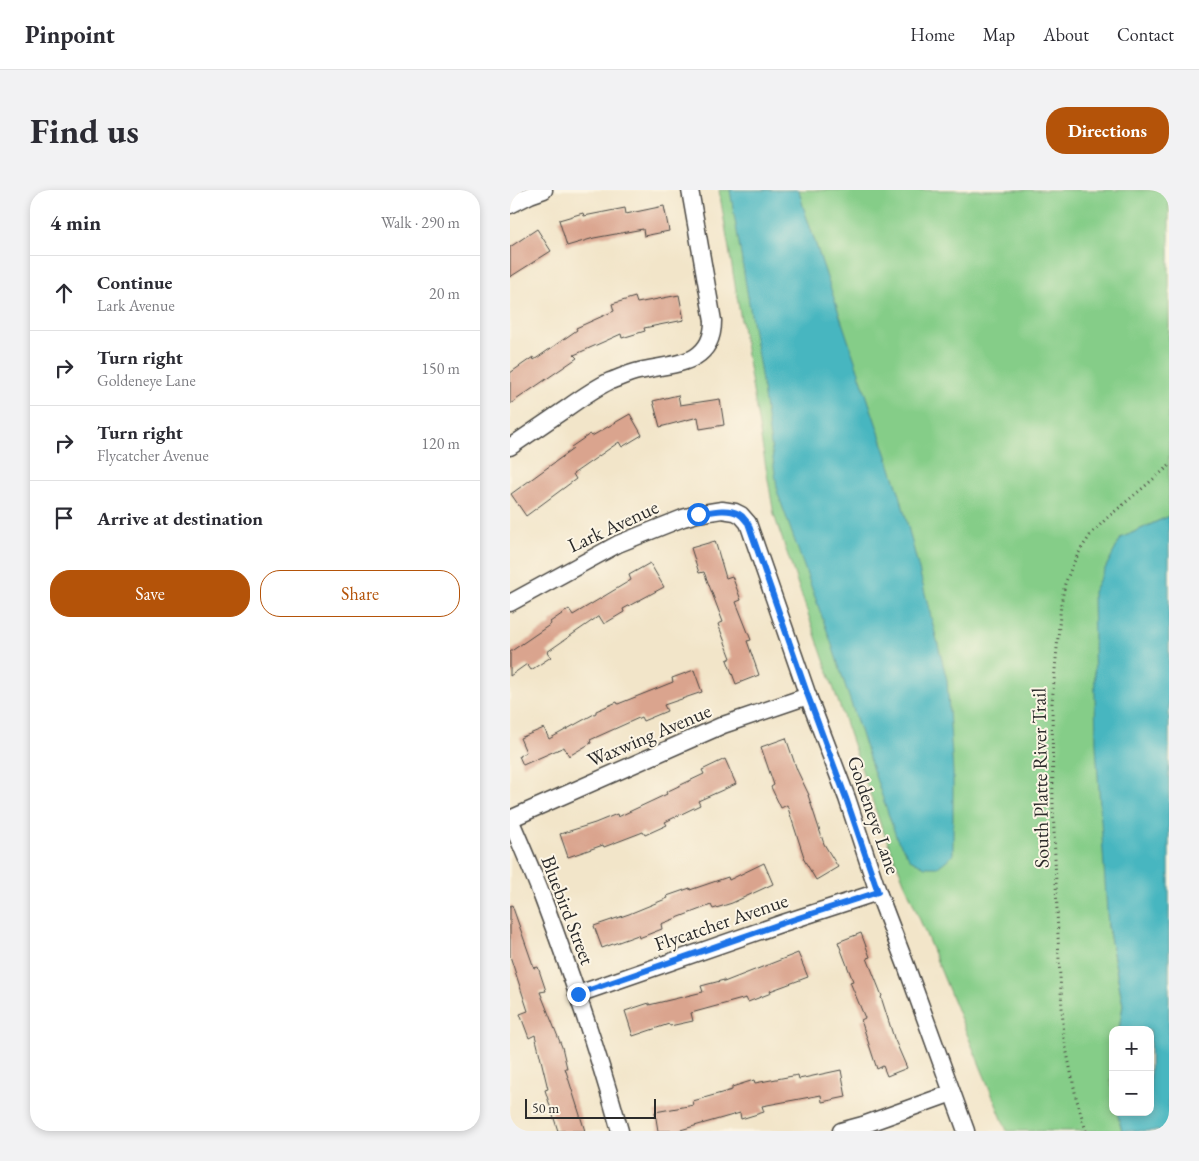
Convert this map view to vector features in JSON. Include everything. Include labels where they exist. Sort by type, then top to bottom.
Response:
[{"type":"street","points":[[510,205],[544,190]]},
{"type":"street","points":[[510,447],[593,390],[636,372],[694,358],[707,346],[712,337],[713,330],[690,190]]},
{"type":"street","name":"Lark Avenue","points":[[510,603],[593,557],[642,533],[698,514],[722,510],[741,515]]},
{"type":"street","name":"Goldeneye Lane","points":[[741,515],[748,523],[878,892],[966,1131]]},
{"type":"street","name":"Waxwing Avenue","points":[[510,819],[723,725],[808,696]]},
{"type":"street","name":"Bluebird Street","points":[[510,819],[542,895],[578,994],[620,1131]]},
{"type":"street","name":"Flycatcher Avenue","points":[[578,994],[878,892]]},
{"type":"street","points":[[841,1131],[864,1125],[952,1093]]},
{"type":"path","name":"South Platte River Trail","points":[[1086,1131],[1076,1097],[1064,1038],[1059,961],[1053,805],[1052,703],[1061,604],[1065,584],[1073,564],[1091,534],[1106,518],[1169,466]]},
{"type":"green space","points":[[719,190],[1169,190],[1169,516],[1121,538],[1108,927],[1123,1005],[1120,1026],[1109,1026],[1109,1116],[1118,1116],[1122,1131],[1007,1131],[880,823],[774,515]]},
{"type":"water","points":[[730,190],[799,190],[900,495],[947,680],[953,773],[953,855],[938,867],[925,867],[910,859],[897,839],[830,639],[778,494],[760,368]]},
{"type":"water","points":[[1169,516],[1169,1131],[1122,1131],[1118,1116],[1154,1116],[1154,1026],[1120,1026],[1123,1005],[1108,927],[1096,745],[1093,592],[1121,538]]},
{"type":"building","points":[[664,206],[669,231],[644,236],[643,229],[594,238],[567,246],[559,220],[583,213],[584,216],[625,208],[626,214]]},
{"type":"building","points":[[537,229],[551,251],[510,277],[510,247]]},
{"type":"building","points":[[679,295],[684,320],[644,328],[645,331],[622,338],[621,334],[574,355],[577,358],[510,404],[510,373],[533,357],[534,360],[577,330],[576,328],[614,311],[612,304],[635,297],[637,303]]},
{"type":"building","points":[[678,395],[680,405],[720,399],[724,425],[700,429],[698,417],[660,427],[653,401]]},
{"type":"building","points":[[630,414],[642,435],[622,447],[619,442],[573,474],[576,479],[526,516],[511,494],[573,449],[571,447],[590,434],[592,436]]},
{"type":"building","points":[[715,541],[726,578],[732,576],[741,600],[736,602],[751,640],[747,641],[759,675],[736,684],[727,660],[731,658],[718,624],[723,622],[704,572],[699,573],[691,548]]},
{"type":"building","points":[[650,563],[664,587],[623,609],[624,612],[604,624],[599,616],[547,652],[551,657],[531,670],[527,664],[510,676],[510,652],[551,624],[550,622],[569,609],[573,615],[631,580],[629,575]]},
{"type":"building","points":[[694,670],[702,692],[664,705],[667,711],[643,721],[641,717],[590,740],[591,743],[569,756],[564,747],[523,765],[519,756],[526,752],[520,738],[544,728],[549,739],[596,713],[596,711],[673,682],[672,678]]},
{"type":"building","points":[[786,738],[797,770],[809,795],[824,844],[838,867],[816,880],[803,858],[787,805],[781,808],[771,787],[774,785],[761,747]]},
{"type":"building","points":[[725,759],[736,784],[698,801],[700,805],[665,822],[667,825],[645,835],[643,832],[604,847],[603,845],[568,857],[560,834],[617,814],[618,817],[704,774],[702,770]]},
{"type":"building","points":[[764,863],[773,884],[732,903],[713,909],[711,905],[661,924],[662,929],[639,938],[638,935],[602,948],[594,926],[629,914],[668,898],[667,896],[690,888],[690,890],[728,877],[729,880]]},
{"type":"building","points":[[512,905],[534,968],[538,967],[546,991],[540,992],[562,1047],[567,1068],[565,1068],[585,1131],[558,1131],[545,1090],[548,1089],[535,1035],[529,1038],[520,1014],[528,1011],[510,956],[510,906]]},
{"type":"building","points":[[861,933],[870,957],[867,958],[882,996],[894,1038],[907,1068],[887,1076],[883,1066],[877,1069],[861,1020],[865,1018],[850,982],[853,981],[838,942]]},
{"type":"building","points":[[798,953],[808,977],[770,991],[771,993],[748,1002],[746,998],[691,1013],[693,1021],[670,1026],[669,1024],[633,1036],[625,1011],[649,1003],[649,1005],[703,992],[701,986],[724,980],[724,982]]},
{"type":"building","points":[[841,1070],[846,1097],[822,1102],[821,1095],[762,1106],[764,1112],[741,1119],[740,1113],[677,1131],[658,1131],[655,1112],[694,1105],[693,1101],[732,1090],[732,1087],[754,1080],[755,1083],[798,1075],[799,1079]]},
{"type":"route","points":[[578,994],[878,892],[748,523],[741,515],[735,512],[722,510],[698,514]]}]
